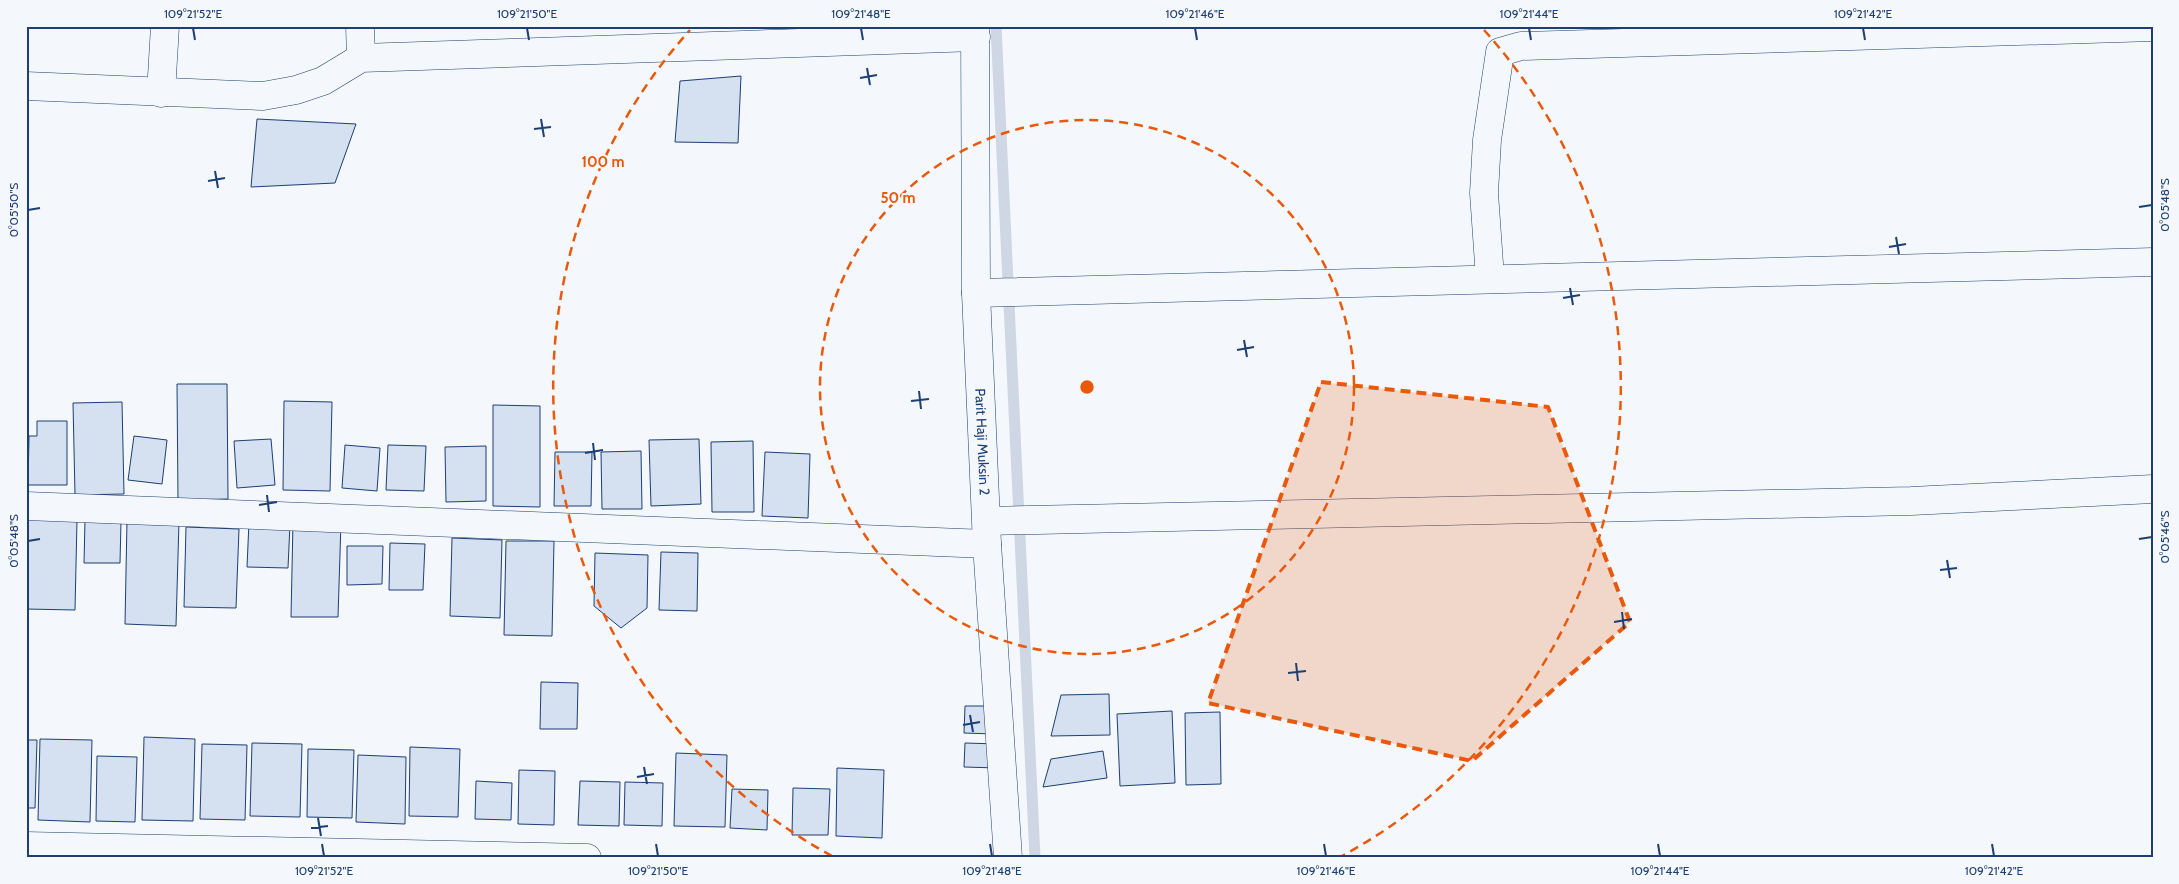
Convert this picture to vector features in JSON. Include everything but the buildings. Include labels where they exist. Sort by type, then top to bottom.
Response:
[{"type":"street","points":[[161,93],[165,26]]},
{"type":"street","points":[[360,26],[361,58]]},
{"type":"street","points":[[1490,278],[1484,193],[1488,140],[1500,52],[1521,46],[2153,27]]},
{"type":"street","points":[[26,86],[263,96],[323,81],[361,58],[976,32]]},
{"type":"street","name":"Parit Haji Muksin 2","points":[[976,32],[976,293],[987,533],[1008,858]]},
{"type":"street","points":[[976,293],[2153,262]]},
{"type":"street","points":[[26,506],[987,533],[1912,501],[2153,489]]},
{"type":"street","points":[[26,846],[587,858]]},
{"type":"highlighted area","points":[[1321,382],[1548,407],[1630,622],[1472,761],[1208,703]]},
{"type":"waterway","points":[[996,26],[1035,858]]}]
